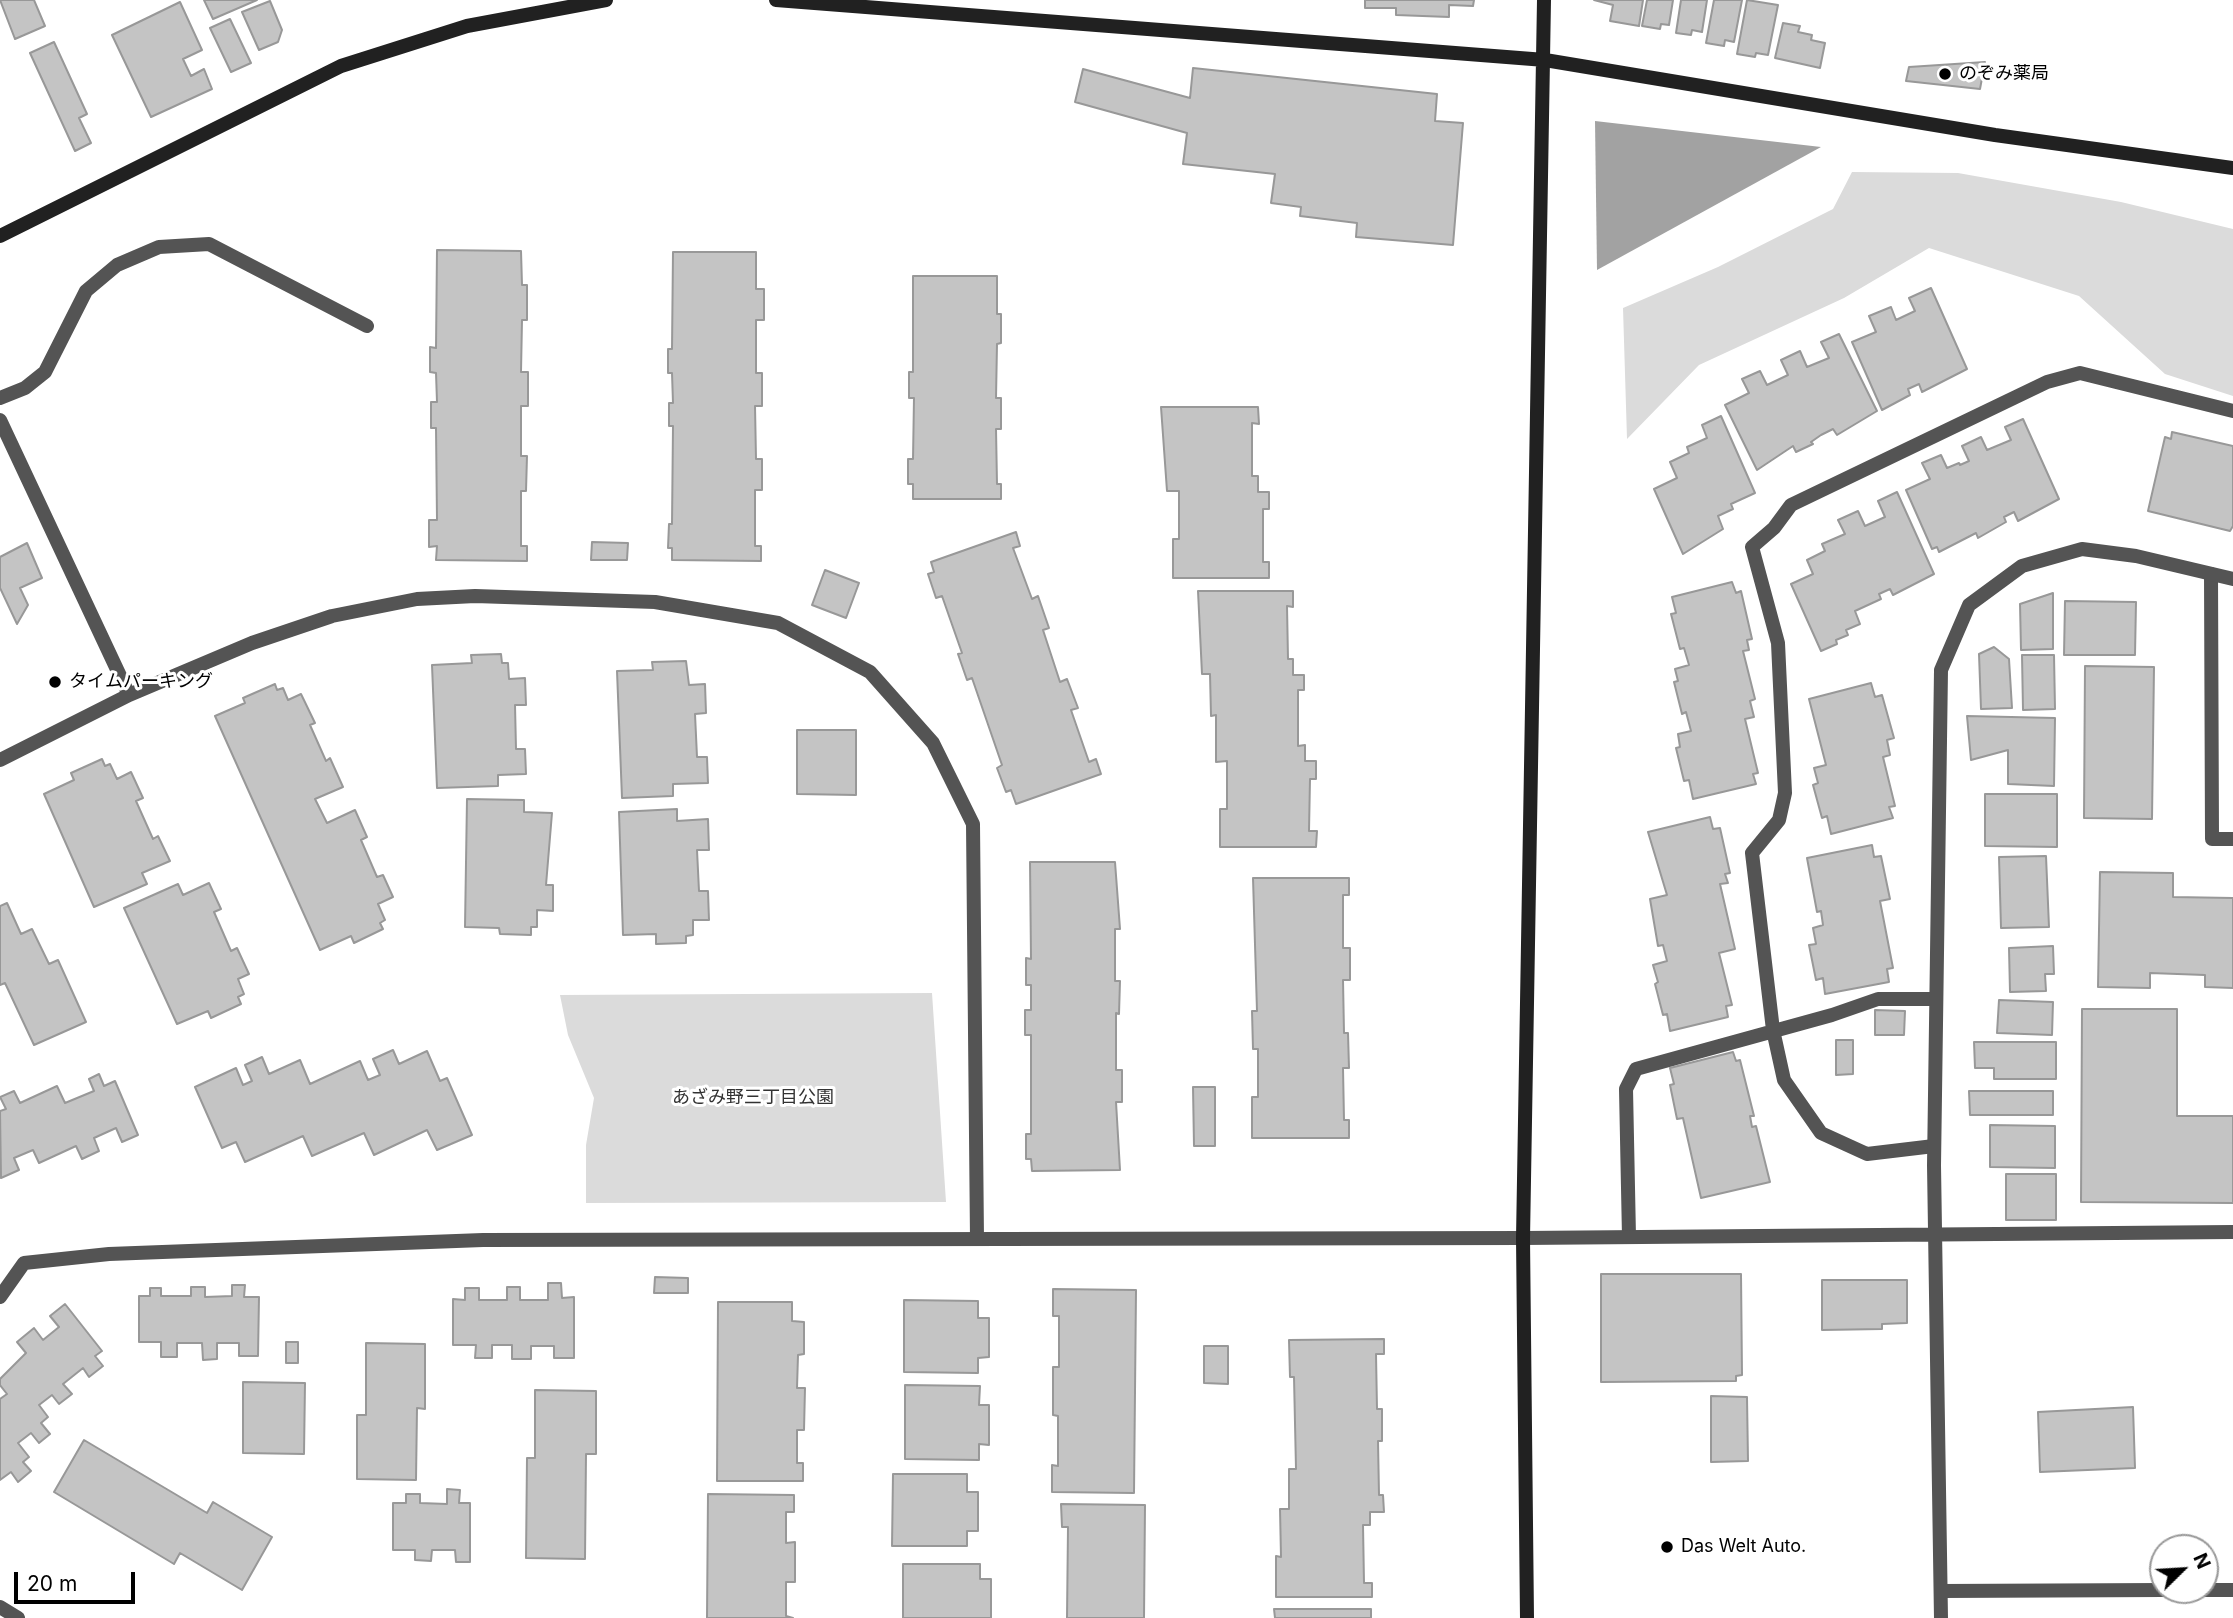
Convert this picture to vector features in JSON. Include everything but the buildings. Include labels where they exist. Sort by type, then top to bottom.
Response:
[{"type":"street","points":[[0,236],[341,66],[467,26],[606,0]]},
{"type":"street","points":[[776,0],[1545,60],[1995,135],[2233,169]]},
{"type":"street","points":[[1527,1618],[1523,1238],[1544,0]]},
{"type":"street","points":[[0,398],[25,388],[45,372],[86,291],[117,265],[159,247],[209,244],[367,326]]},
{"type":"street","points":[[1934,1146],[1867,1154],[1821,1133],[1784,1080],[1773,1030],[1752,853],[1779,820],[1785,793],[1778,643],[1752,547],[1774,528],[1791,505],[2048,382],[2080,373],[2233,411]]},
{"type":"street","points":[[0,420],[129,695]]},
{"type":"street","points":[[1941,1618],[1934,1146],[1941,670],[1969,605],[2022,566],[2082,548],[2136,556],[2233,579]]},
{"type":"street","points":[[2211,574],[2212,839],[2233,839]]},
{"type":"street","points":[[0,760],[129,695],[252,643],[332,616],[417,599],[474,596],[654,602],[778,623],[870,672],[933,743],[973,824],[977,1239]]},
{"type":"street","points":[[1629,1237],[1626,1089],[1636,1069],[1832,1015],[1878,999],[1936,999]]},
{"type":"street","points":[[0,1297],[24,1263],[109,1254],[483,1240],[1523,1238],[2233,1232]]},
{"type":"street","points":[[1941,1591],[2149,1590]]},
{"type":"street","points":[[0,1607],[18,1618]]},
{"type":"green space","points":[[1852,172],[1958,173],[2121,202],[2233,229],[2233,396],[2165,374],[2079,296],[1929,248],[1844,298],[1699,365],[1627,439],[1623,308],[1718,267],[1833,209]]},
{"type":"green space","name":"あざみ野三丁目公園","points":[[932,993],[946,1202],[586,1203],[586,1145],[594,1098],[568,1035],[560,995]]},
{"type":"shaded area","points":[[1595,121],[1821,147],[1597,270]]},
{"type":"place","name":"のぞみ薬局","points":[[1945,74]]},
{"type":"place","name":"タイムパーキング","points":[[55,682]]},
{"type":"place","name":"Das Welt Auto.","points":[[1667,1547]]}]
